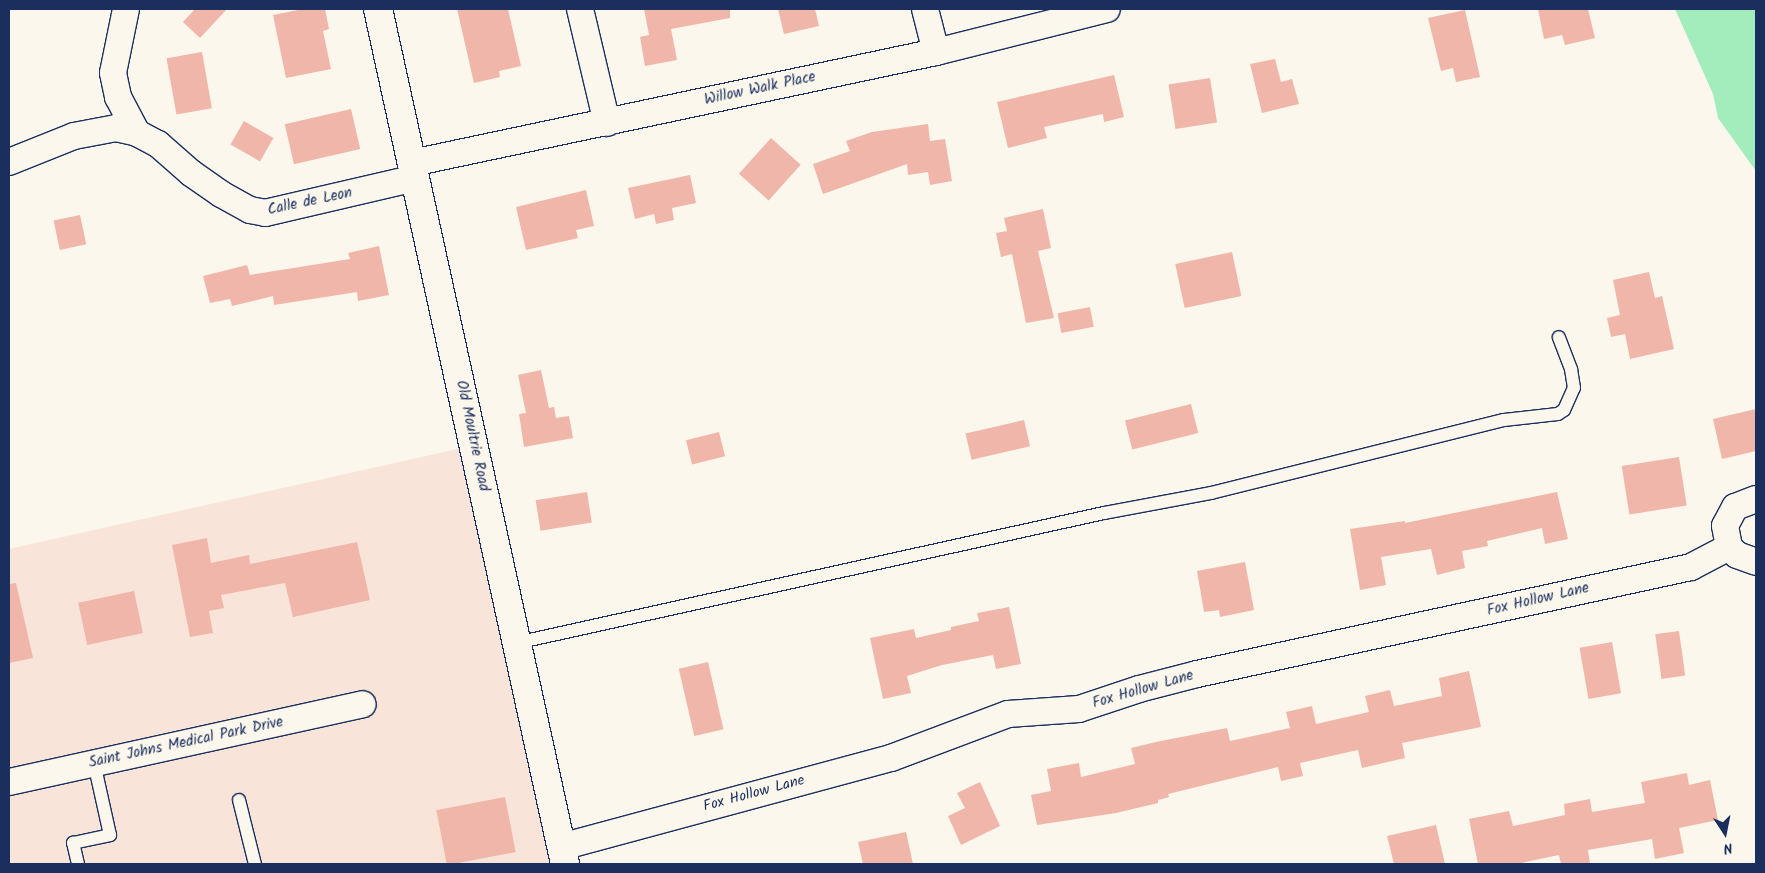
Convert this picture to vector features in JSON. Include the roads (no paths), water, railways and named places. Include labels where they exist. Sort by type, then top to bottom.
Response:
[{"type":"main road","name":"Old Moultrie Road","points":[[378,9],[563,856]]},
{"type":"street","points":[[126,9],[113,73],[118,97],[137,133]]},
{"type":"street","points":[[580,9],[607,122]]},
{"type":"street","points":[[925,9],[936,52]]},
{"type":"street","name":"Willow Walk Place","points":[[414,171],[607,122],[936,52],[1107,9]]},
{"type":"street","name":"Calle de Leon","points":[[9,162],[101,128],[137,133],[158,144],[191,173],[220,194],[250,210],[265,213],[414,171]]},
{"type":"street","points":[[1756,499],[1744,501],[1728,516],[1725,537],[1737,555],[1756,562]]},
{"type":"street","name":"Fox Hollow Lane","points":[[563,856],[891,758],[1008,714],[1079,709],[1139,689],[1198,674],[1691,567],[1730,547]]},
{"type":"street","name":"Saint Johns Medical Park Drive","points":[[9,782],[363,704]]},
{"type":"lane","points":[[516,643],[1104,513],[1211,493],[1504,420],[1558,414],[1568,403],[1574,388],[1571,369],[1559,337]]},
{"type":"lane","points":[[78,864],[73,843],[110,835],[94,763]]},
{"type":"lane","points":[[239,800],[255,864]]}]
